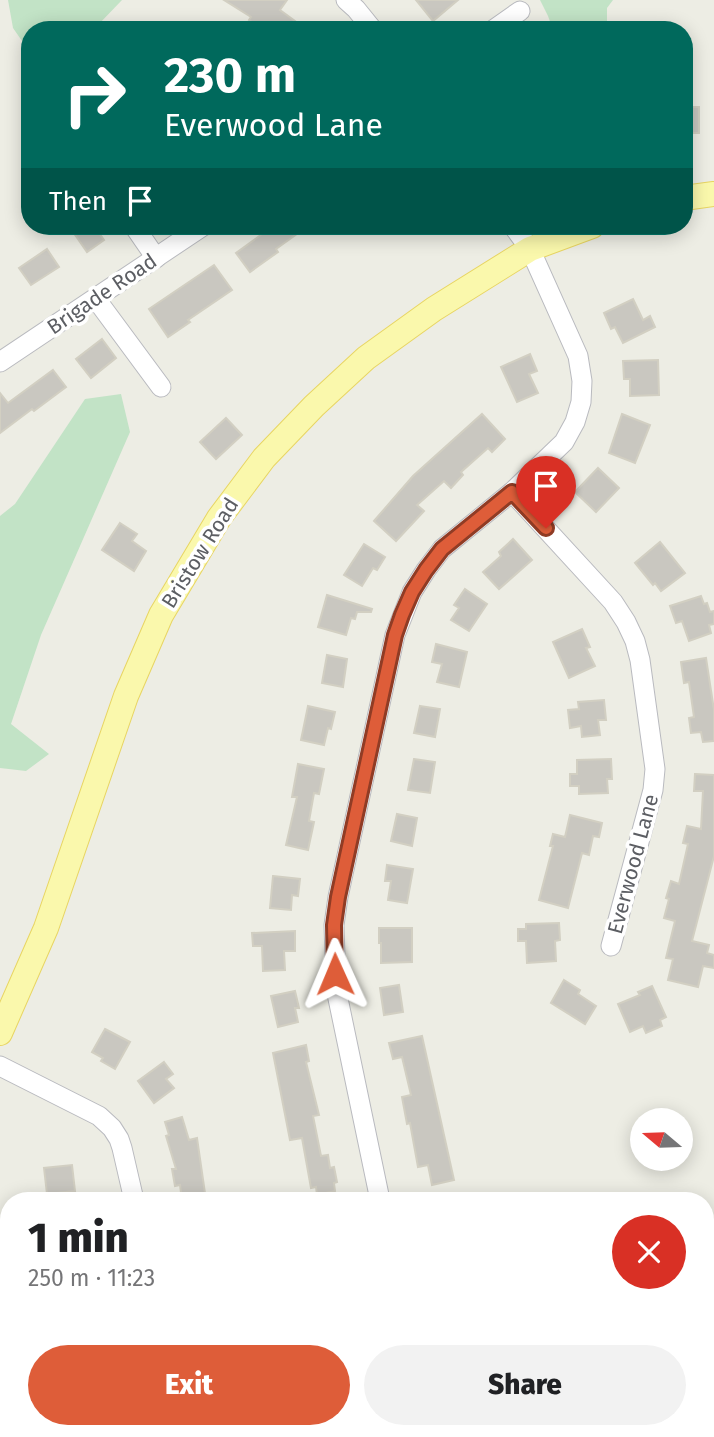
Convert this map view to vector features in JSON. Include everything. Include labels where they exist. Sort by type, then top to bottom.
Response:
[{"type":"main road","points":[[693,197],[714,194]]},
{"type":"main road","name":"Bristow Road","points":[[0,1033],[46,928],[126,696],[161,615],[219,517],[264,458],[314,406],[366,358],[449,299],[530,249],[568,235]]},
{"type":"street","points":[[346,0],[366,21]]},
{"type":"street","points":[[505,21],[520,10]]},
{"type":"street","points":[[141,235],[156,258]]},
{"type":"street","name":"Brigade Road","points":[[0,362],[190,235]]},
{"type":"street","points":[[378,1192],[336,989],[334,925],[395,635],[412,592],[442,549],[512,492],[564,442],[575,422],[581,402],[582,381],[578,356],[530,249],[520,235]]},
{"type":"street","points":[[96,299],[160,387]]},
{"type":"street","name":"Everwood Lane","points":[[512,492],[613,602],[635,640],[640,660],[654,769],[653,790],[611,946]]},
{"type":"street","points":[[0,1066],[99,1116],[112,1128],[122,1148],[132,1192]]},
{"type":"green space","points":[[8,0],[122,0],[102,21],[21,21],[21,40],[13,28]]},
{"type":"green space","points":[[540,0],[613,0],[607,8],[607,21],[550,21]]},
{"type":"green space","points":[[121,394],[130,432],[41,635],[11,724],[49,754],[26,771],[0,768],[0,516],[15,504],[85,399]]},
{"type":"building","points":[[224,0],[287,0],[280,10],[295,21],[250,21],[251,17]]},
{"type":"building","points":[[416,0],[458,0],[433,21]]},
{"type":"building","points":[[693,107],[699,107],[699,133],[693,133]]},
{"type":"building","points":[[75,235],[100,235],[104,240],[87,252]]},
{"type":"building","points":[[261,235],[295,235],[276,249],[278,252],[250,272],[236,253]]},
{"type":"building","points":[[47,249],[59,267],[31,285],[19,268]]},
{"type":"building","points":[[214,265],[232,290],[168,337],[149,309]]},
{"type":"building","points":[[633,299],[643,320],[650,316],[655,327],[623,343],[615,327],[611,329],[604,313]]},
{"type":"building","points":[[102,339],[116,358],[91,378],[76,359]]},
{"type":"building","points":[[530,354],[537,371],[529,374],[538,393],[517,402],[501,367]]},
{"type":"building","points":[[658,360],[659,395],[630,396],[630,379],[624,379],[623,361]]},
{"type":"building","points":[[53,370],[66,387],[0,433],[0,393],[8,403]]},
{"type":"building","points":[[482,414],[505,439],[492,452],[488,448],[461,472],[463,475],[451,488],[444,481],[417,505],[424,511],[396,541],[374,521],[413,476]]},
{"type":"building","points":[[622,414],[650,425],[635,463],[609,453]]},
{"type":"building","points":[[226,418],[242,435],[216,459],[200,442]]},
{"type":"building","points":[[598,468],[619,488],[596,512],[575,492]]},
{"type":"building","points":[[120,523],[137,534],[132,541],[146,551],[134,571],[102,550]]},
{"type":"building","points":[[513,539],[532,560],[499,589],[483,572],[501,556],[499,552]]},
{"type":"building","points":[[660,542],[685,573],[661,591],[635,563]]},
{"type":"building","points":[[364,544],[385,557],[377,570],[373,568],[362,586],[344,575]]},
{"type":"building","points":[[465,589],[487,604],[469,631],[451,620],[459,608],[454,605]]},
{"type":"building","points":[[327,595],[372,609],[371,612],[357,612],[355,619],[351,618],[346,635],[318,627]]},
{"type":"building","points":[[701,596],[710,612],[714,611],[714,624],[709,625],[711,633],[689,641],[682,621],[676,623],[670,606]]},
{"type":"building","points":[[582,629],[590,647],[586,648],[595,666],[569,678],[553,642]]},
{"type":"building","points":[[436,644],[467,652],[459,687],[437,682],[442,664],[432,662]]},
{"type":"building","points":[[327,655],[347,659],[343,687],[322,683]]},
{"type":"building","points":[[706,658],[714,710],[714,741],[703,742],[701,732],[691,733],[689,718],[694,717],[689,682],[684,683],[681,662]]},
{"type":"building","points":[[604,700],[606,720],[598,720],[600,735],[582,737],[581,726],[570,728],[568,710],[579,709],[578,702]]},
{"type":"building","points":[[308,706],[335,712],[324,745],[301,740]]},
{"type":"building","points":[[420,706],[440,709],[435,737],[414,733]]},
{"type":"building","points":[[414,759],[435,762],[430,793],[408,790]]},
{"type":"building","points":[[611,759],[612,779],[607,779],[608,793],[579,794],[579,786],[570,786],[570,774],[577,774],[577,760]]},
{"type":"building","points":[[298,764],[324,769],[319,794],[314,793],[309,821],[314,822],[308,850],[286,845],[297,797],[292,797]]},
{"type":"building","points":[[695,774],[714,775],[714,856],[692,941],[709,945],[707,953],[714,955],[714,968],[703,966],[698,987],[668,980],[673,959],[666,958],[675,921],[664,918],[671,881],[679,884],[688,844],[683,843],[687,826],[701,829],[703,791],[694,791]]},
{"type":"building","points":[[397,814],[417,818],[412,846],[391,841]]},
{"type":"building","points":[[570,815],[602,823],[599,837],[593,836],[589,855],[582,853],[568,908],[539,900],[553,846],[550,846],[553,834],[565,837]]},
{"type":"building","points":[[387,865],[413,869],[407,903],[388,900],[391,881],[385,881]]},
{"type":"building","points":[[273,876],[300,879],[298,896],[292,895],[291,910],[270,908]]},
{"type":"building","points":[[559,923],[560,940],[555,941],[556,961],[527,963],[526,941],[518,941],[518,929],[526,929],[526,924]]},
{"type":"building","points":[[379,928],[412,928],[412,962],[381,963]]},
{"type":"building","points":[[295,931],[295,951],[284,951],[285,970],[263,971],[262,946],[253,946],[252,933]]},
{"type":"building","points":[[564,980],[580,990],[578,994],[596,1006],[585,1024],[551,1003]]},
{"type":"building","points":[[399,985],[403,1012],[384,1015],[380,988]]},
{"type":"building","points":[[652,986],[666,1017],[660,1020],[662,1026],[646,1033],[643,1026],[630,1032],[618,1004],[640,995],[638,992]]},
{"type":"building","points":[[295,991],[299,1008],[295,1008],[298,1022],[278,1027],[271,996]]},
{"type":"building","points":[[105,1029],[130,1042],[115,1069],[92,1052]]},
{"type":"building","points":[[422,1036],[454,1180],[432,1185],[428,1165],[418,1167],[410,1123],[407,1124],[402,1097],[411,1095],[402,1057],[393,1059],[389,1043]]},
{"type":"building","points":[[306,1045],[309,1061],[306,1062],[319,1115],[313,1116],[321,1156],[328,1155],[330,1168],[334,1167],[337,1182],[334,1183],[335,1191],[317,1192],[316,1187],[311,1188],[302,1138],[290,1140],[273,1053]]},
{"type":"building","points":[[164,1062],[173,1074],[166,1079],[174,1088],[154,1103],[138,1081]]},
{"type":"building","points":[[182,1117],[189,1140],[197,1138],[205,1192],[181,1192],[180,1185],[175,1186],[172,1169],[176,1169],[166,1136],[169,1135],[165,1122]]},
{"type":"building","points":[[72,1165],[75,1191],[47,1192],[44,1168]]},
{"type":"route","points":[[335,974],[334,925],[338,897],[395,635],[412,592],[442,549],[512,492],[546,528]]}]
